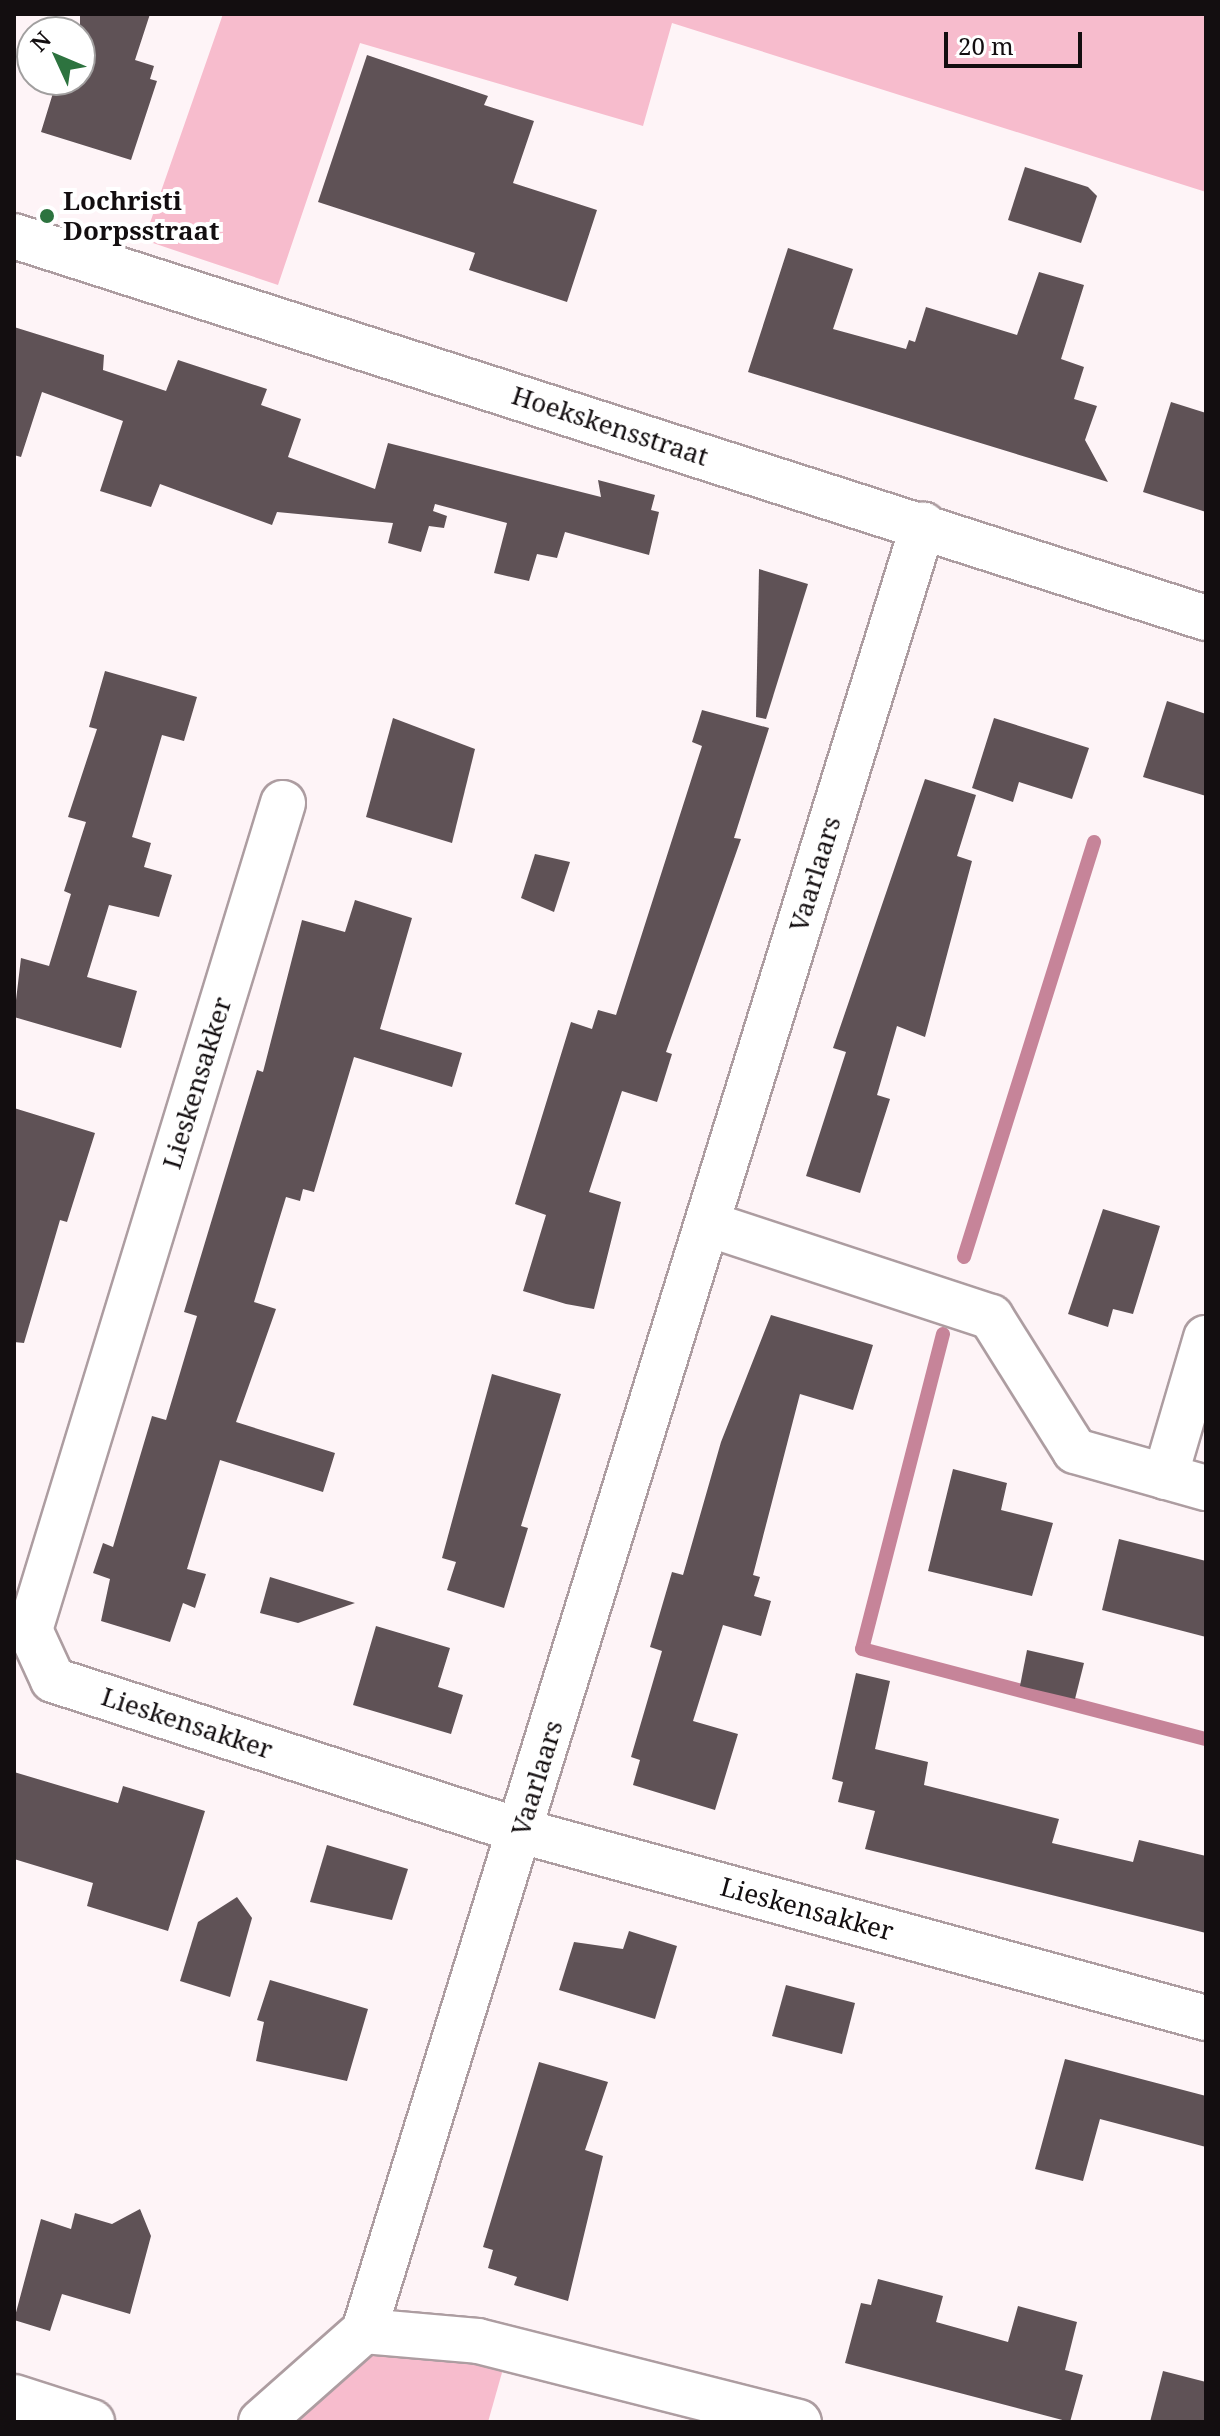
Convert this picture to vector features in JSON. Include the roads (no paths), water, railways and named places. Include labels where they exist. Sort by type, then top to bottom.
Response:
[{"type":"street","name":"Hoekskensstraat","points":[[14,236],[1206,618]]},
{"type":"street","name":"Vaarlaars","points":[[364,2331],[923,525]]},
{"type":"street","name":"Lieskensakker","points":[[283,803],[30,1630],[53,1680],[521,1831],[1206,2018]]},
{"type":"street","points":[[708,1224],[991,1317],[1075,1451],[1206,1488]]},
{"type":"street","points":[[1165,1477],[1206,1338]]},
{"type":"street","points":[[261,2422],[364,2331],[478,2341],[799,2422]]},
{"type":"street","points":[[14,2397],[92,2422]]},
{"type":"waterway","points":[[964,1257],[1094,842]]},
{"type":"waterway","points":[[943,1334],[862,1649],[1206,1739]]},
{"type":"place","name":"Lochristi Dorpsstraat","points":[[47,216]]}]
